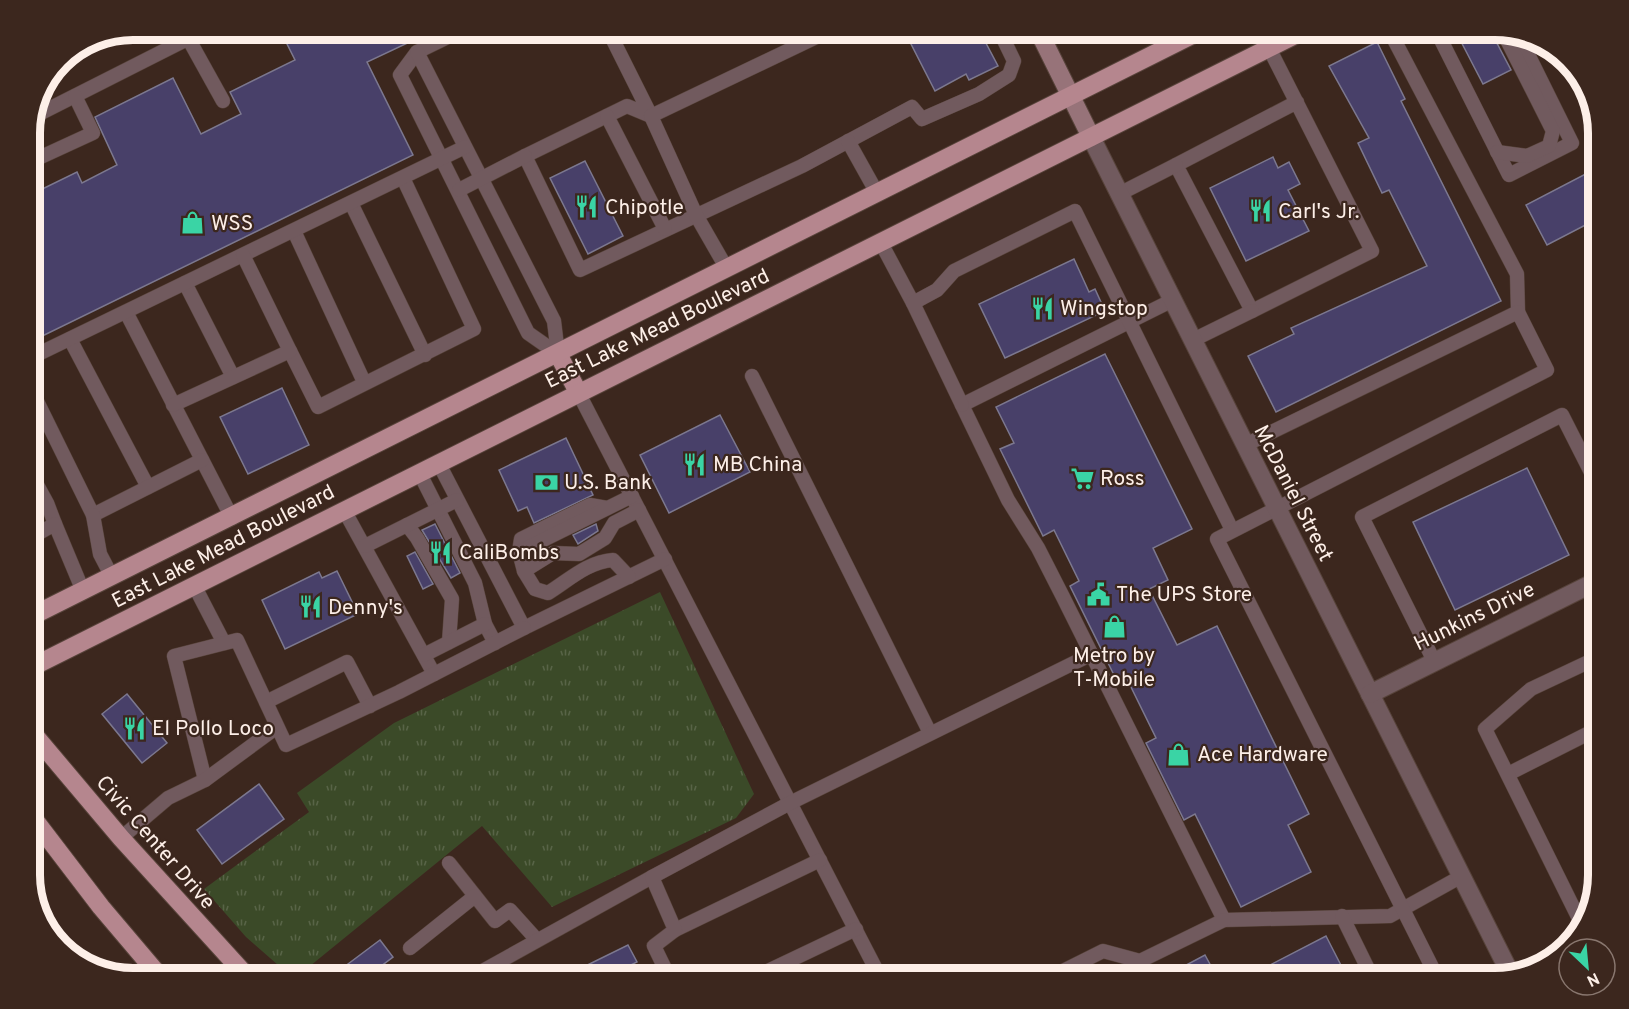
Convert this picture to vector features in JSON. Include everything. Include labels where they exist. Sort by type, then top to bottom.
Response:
[{"type":"main road","name":"East Lake Mead Boulevard","points":[[41,612],[232,518],[1180,41]]},
{"type":"main road","name":"East Lake Mead Boulevard","points":[[41,662],[1283,41]]},
{"type":"main road","points":[[558,354],[578,392]]},
{"type":"main road","name":"Civic Center Drive","points":[[41,743],[121,838],[239,968]]},
{"type":"main road","points":[[41,828],[101,907],[153,968]]},
{"type":"street","name":"McDaniel Street","points":[[1043,41],[1508,968]]},
{"type":"street","name":"Hunkins Drive","points":[[1370,694],[1588,585]]},
{"type":"lane","points":[[44,112],[182,41]]},
{"type":"lane","points":[[190,41],[223,101]]},
{"type":"lane","points":[[440,41],[417,52],[400,75],[528,333],[558,354]]},
{"type":"lane","points":[[614,41],[696,214],[727,269]]},
{"type":"lane","points":[[459,190],[627,106],[651,116],[808,41]]},
{"type":"lane","points":[[525,156],[580,270],[802,166],[912,107],[922,118],[979,94],[1009,75],[1014,61],[1004,41]]},
{"type":"lane","points":[[1395,41],[1517,274],[1518,312],[1547,370],[1217,538],[1432,968]]},
{"type":"lane","points":[[1442,41],[1509,175],[1572,143],[1522,45]]},
{"type":"lane","points":[[1497,152],[1527,156],[1549,146],[1553,131],[1508,41]]},
{"type":"lane","points":[[1193,340],[1372,251],[1269,48]]},
{"type":"lane","points":[[417,52],[554,321],[558,354]]},
{"type":"lane","points":[[41,157],[93,133],[75,96]]},
{"type":"lane","points":[[1119,194],[1297,102]]},
{"type":"lane","points":[[606,116],[665,229]]},
{"type":"lane","points":[[848,141],[877,194]]},
{"type":"lane","points":[[41,353],[465,147]]},
{"type":"lane","points":[[1176,165],[1252,310]]},
{"type":"lane","points":[[243,255],[318,407],[474,329],[403,178]]},
{"type":"lane","points":[[351,203],[425,355]]},
{"type":"lane","points":[[913,303],[937,290],[954,271],[1075,211],[1232,530]]},
{"type":"lane","points":[[294,231],[364,382]]},
{"type":"lane","points":[[880,241],[913,303],[1008,500],[1038,548],[1224,920]]},
{"type":"lane","points":[[185,283],[233,377]]},
{"type":"lane","points":[[962,405],[1173,300]]},
{"type":"lane","points":[[126,312],[232,518]]},
{"type":"lane","points":[[1245,445],[1518,312]]},
{"type":"lane","points":[[70,339],[148,487]]},
{"type":"lane","points":[[173,405],[290,351]]},
{"type":"lane","points":[[752,376],[930,734]]},
{"type":"lane","points":[[578,392],[876,968]]},
{"type":"lane","points":[[1434,661],[1362,517],[1562,415],[1588,466]]},
{"type":"lane","points":[[41,418],[93,515],[100,554],[112,577]]},
{"type":"lane","points":[[93,515],[202,460]]},
{"type":"lane","points":[[438,462],[524,628]]},
{"type":"lane","points":[[418,472],[475,583],[485,624],[495,643]]},
{"type":"lane","points":[[41,492],[83,591]]},
{"type":"lane","points":[[629,577],[613,560],[600,561],[578,571],[548,593],[536,589],[524,571],[519,552],[632,496]]},
{"type":"lane","points":[[365,546],[457,500]]},
{"type":"lane","points":[[344,510],[434,674]]},
{"type":"lane","points":[[524,571],[553,553],[579,554],[605,538],[614,523],[639,510]]},
{"type":"lane","points":[[41,532],[55,524]]},
{"type":"lane","points":[[406,525],[417,538],[452,599],[449,642]]},
{"type":"lane","points":[[205,780],[174,656],[237,640],[286,745],[370,706],[664,559]]},
{"type":"lane","points":[[194,585],[224,643]]},
{"type":"lane","points":[[424,655],[485,624]]},
{"type":"lane","points":[[487,968],[790,803],[1092,654]]},
{"type":"lane","points":[[266,702],[347,662],[370,706]]},
{"type":"lane","points":[[1578,917],[1485,729],[1531,690],[1588,662]]},
{"type":"lane","points":[[121,838],[168,798],[205,780],[277,727]]},
{"type":"lane","points":[[1508,774],[1588,734]]},
{"type":"lane","points":[[665,968],[654,946],[675,930],[820,860]]},
{"type":"lane","points":[[449,864],[495,921],[510,910],[537,940]]},
{"type":"lane","points":[[1069,968],[1103,951],[1140,962],[1224,920],[1390,916],[1462,876]]},
{"type":"lane","points":[[652,877],[675,930]]},
{"type":"lane","points":[[410,948],[475,896]]},
{"type":"lane","points":[[1342,916],[1368,968]]},
{"type":"lane","points":[[774,968],[856,929]]},
{"type":"green space","points":[[660,592],[754,794],[736,818],[552,907],[482,826],[308,968],[281,968],[246,937],[204,889],[309,812],[297,793],[394,723]]},
{"type":"building","points":[[286,41],[412,41],[367,62],[413,155],[41,337],[41,190],[77,172],[82,183],[117,165],[95,117],[173,78],[201,134],[241,114],[230,92],[295,60]]},
{"type":"building","points":[[985,41],[998,66],[969,80],[966,74],[935,91],[910,42]]},
{"type":"building","points":[[1461,41],[1496,41],[1511,70],[1483,84]]},
{"type":"building","points":[[1377,42],[1405,99],[1401,101],[1501,301],[1276,412],[1248,356],[1294,334],[1291,328],[1427,266],[1389,190],[1382,193],[1358,143],[1369,138],[1329,66]]},
{"type":"building","name":"Carl's Jr.","points":[[1273,157],[1278,168],[1289,162],[1300,184],[1288,190],[1309,231],[1246,261],[1210,188]]},
{"type":"building","name":"Chipotle","points":[[585,161],[623,236],[588,254],[550,178]]},
{"type":"building","points":[[1588,173],[1588,224],[1547,245],[1526,205]]},
{"type":"building","name":"Wingstop","points":[[1074,259],[1089,292],[1095,289],[1105,311],[1005,358],[979,304]]},
{"type":"building","points":[[1105,354],[1192,529],[1153,548],[1168,580],[1149,589],[1177,645],[1217,626],[1309,814],[1288,825],[1311,872],[1241,907],[1195,814],[1184,820],[1146,743],[1156,738],[1125,675],[1116,679],[1070,586],[1079,581],[1054,530],[1043,536],[1000,449],[1014,443],[996,407]]},
{"type":"building","points":[[282,388],[309,445],[248,474],[220,417]]},
{"type":"building","name":"MB China","points":[[720,415],[750,472],[669,513],[640,455]]},
{"type":"building","name":"U.S. Bank","points":[[566,438],[593,495],[534,523],[527,507],[518,511],[499,470]]},
{"type":"building","points":[[1527,468],[1569,555],[1455,610],[1413,522]]},
{"type":"building","name":"CaliBombs","points":[[435,524],[460,573],[451,578],[422,530]]},
{"type":"building","points":[[596,524],[598,531],[578,544],[573,535]]},
{"type":"building","points":[[415,552],[433,584],[423,589],[407,556]]},
{"type":"building","name":"Denny's","points":[[337,571],[358,614],[285,649],[262,600],[319,572],[322,578]]},
{"type":"building","name":"El Pollo Loco","points":[[127,694],[167,743],[142,763],[102,714]]},
{"type":"building","points":[[259,784],[284,819],[222,864],[197,830]]},
{"type":"building","points":[[1326,936],[1342,968],[1264,968]]},
{"type":"building","points":[[380,940],[393,957],[381,968],[343,968]]},
{"type":"building","points":[[628,945],[637,962],[625,968],[581,968]]},
{"type":"building","points":[[1205,955],[1212,968],[1181,968]]},
{"type":"place","name":"Chipotle","points":[[587,207]]},
{"type":"place","name":"Carl's Jr.","points":[[1260,211]]},
{"type":"place","name":"WSS","points":[[193,223]]},
{"type":"place","name":"Wingstop","points":[[1042,308]]},
{"type":"place","name":"MB China","points":[[695,464]]},
{"type":"place","name":"Ross","points":[[1082,478]]},
{"type":"place","name":"U.S. Bank","points":[[546,482]]},
{"type":"place","name":"CaliBombs","points":[[441,552]]},
{"type":"place","name":"The UPS Store","points":[[1098,594]]},
{"type":"place","name":"Denny's","points":[[310,607]]},
{"type":"place","name":"Metro by T-Mobile","points":[[1114,627]]},
{"type":"place","name":"El Pollo Loco","points":[[134,728]]},
{"type":"place","name":"Ace Hardware","points":[[1179,754]]}]
